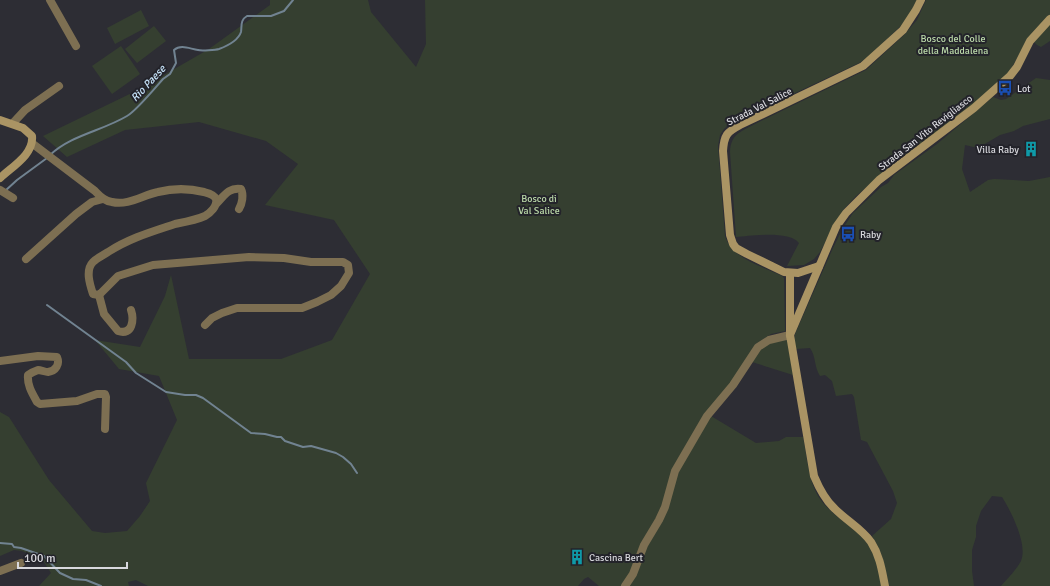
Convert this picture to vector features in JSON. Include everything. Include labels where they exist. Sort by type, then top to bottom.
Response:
[{"type":"street","points":[[50,0],[76,46]]},
{"type":"street","name":"Strada Val Salice","points":[[790,273],[747,254],[733,244],[730,235],[723,151],[724,138],[731,130],[740,125],[863,66],[903,30],[921,0]]},
{"type":"street","name":"Strada San Vito Revigliasco","points":[[790,335],[836,228],[843,217],[879,180],[999,87],[1014,72],[1030,41],[1050,19]]},
{"type":"street","points":[[12,123],[24,110],[59,86]]},
{"type":"street","points":[[0,120],[23,128],[32,136],[33,144],[25,155],[0,178]]},
{"type":"street","points":[[33,144],[103,199],[112,203],[126,202],[177,188],[209,193],[215,197],[216,204]]},
{"type":"street","points":[[98,295],[93,294],[89,284],[89,271],[93,262],[125,242],[143,234],[205,216],[229,190],[241,189],[243,194],[242,204],[239,209]]},
{"type":"street","points":[[26,259],[76,214],[92,202],[103,199]]},
{"type":"street","points":[[98,295],[118,276],[154,265],[249,257],[284,258],[311,262],[342,262],[348,266],[349,273],[341,286],[331,295],[317,302],[302,308],[237,308],[222,312],[212,318],[205,325]]},
{"type":"street","points":[[819,266],[802,272],[790,273],[790,335],[808,447],[814,476],[818,486],[835,510],[857,526],[871,542],[881,563],[885,586]]},
{"type":"street","points":[[98,295],[104,314],[118,331],[126,332],[130,329],[133,318],[131,310]]},
{"type":"street","points":[[625,586],[633,574],[644,545],[665,507],[675,471],[707,416],[733,385],[758,347],[769,340],[790,335]]},
{"type":"street","points":[[0,361],[38,356],[57,357],[58,365],[53,370],[48,372],[38,370],[28,375],[29,387],[37,402],[40,404],[77,401],[97,394],[105,394],[105,429]]},
{"type":"street","points":[[0,571],[21,563]]},
{"type":"green space","name":"Bosco di Val Salice","points":[[270,0],[368,0],[371,12],[416,67],[426,44],[425,0],[917,0],[906,21],[868,57],[859,63],[729,124],[720,135],[718,146],[725,236],[734,251],[741,256],[784,278],[785,331],[771,334],[756,344],[733,380],[705,416],[662,508],[623,586],[599,586],[588,577],[578,586],[148,586],[136,580],[128,582],[129,586],[39,586],[51,573],[42,559],[22,551],[14,550],[0,556],[0,412],[9,417],[49,480],[92,531],[105,533],[127,531],[150,501],[146,483],[177,420],[159,376],[119,369],[95,340],[140,347],[165,296],[171,275],[189,359],[281,359],[332,340],[370,274],[334,220],[265,205],[298,164],[266,141],[199,122],[125,130],[67,157],[43,136],[138,90],[209,49],[270,5]]},
{"type":"green space","name":"Bosco del Colle della Maddalena","points":[[926,0],[1050,0],[1050,15],[1029,38],[1009,72],[979,101],[892,165],[856,196],[843,210],[820,252],[814,259],[804,265],[787,266],[799,243],[787,236],[760,235],[736,237],[730,152],[734,137],[755,124],[866,70],[904,35],[917,20]]},
{"type":"green space","points":[[141,10],[149,26],[115,44],[107,28]]},
{"type":"green space","points":[[1050,24],[1050,41],[1041,47],[1037,45],[1034,42]]},
{"type":"green space","points":[[154,26],[166,41],[137,63],[125,49]]},
{"type":"green space","points":[[121,46],[140,74],[112,94],[92,66]]},
{"type":"green space","points":[[1036,78],[1050,80],[1050,119],[1023,126],[1014,131],[1000,135],[978,148],[965,145],[962,169],[970,192],[988,180],[1029,181],[1050,177],[1050,586],[1001,586],[1021,561],[1023,554],[1018,528],[1006,503],[1002,497],[992,496],[981,511],[976,526],[976,537],[972,550],[974,586],[889,586],[881,554],[872,536],[891,519],[897,503],[893,491],[867,442],[861,440],[854,397],[852,394],[836,396],[832,381],[825,375],[820,376],[818,373],[810,348],[796,349],[794,340],[795,334],[833,248],[843,228],[853,213],[881,187],[888,183],[894,175],[937,144],[993,97],[1001,100],[1006,99]]},
{"type":"green space","points":[[787,338],[793,375],[752,362],[762,346]]},
{"type":"green space","points":[[711,416],[756,443],[779,441],[786,437],[803,437],[810,475],[818,496],[831,511],[867,542],[876,559],[882,586],[627,586],[676,473]]},
{"type":"waterway","name":"Rio Paese","points":[[50,155],[67,143],[117,121],[131,113],[163,79],[170,74],[176,63],[174,50],[177,48],[183,47],[200,50],[222,48],[232,43],[240,35],[242,21],[247,16],[271,16],[284,11],[293,0]]},
{"type":"waterway","name":"Rio Paese","points":[[5,191],[17,180],[47,158]]},
{"type":"waterway","points":[[47,305],[126,362],[136,373],[166,392],[196,395],[203,398],[251,433],[281,437],[285,441],[303,447],[311,446],[336,453],[351,464],[357,473]]},
{"type":"waterway","points":[[0,543],[12,544],[14,547],[44,556],[60,573],[73,579],[86,580],[101,586]]},
{"type":"place","name":"Lot","points":[[1005,88]]},
{"type":"place","name":"Villa Raby","points":[[1031,149]]},
{"type":"place","name":"Raby","points":[[848,234]]},
{"type":"place","name":"Cascina Bert","points":[[577,557]]}]
